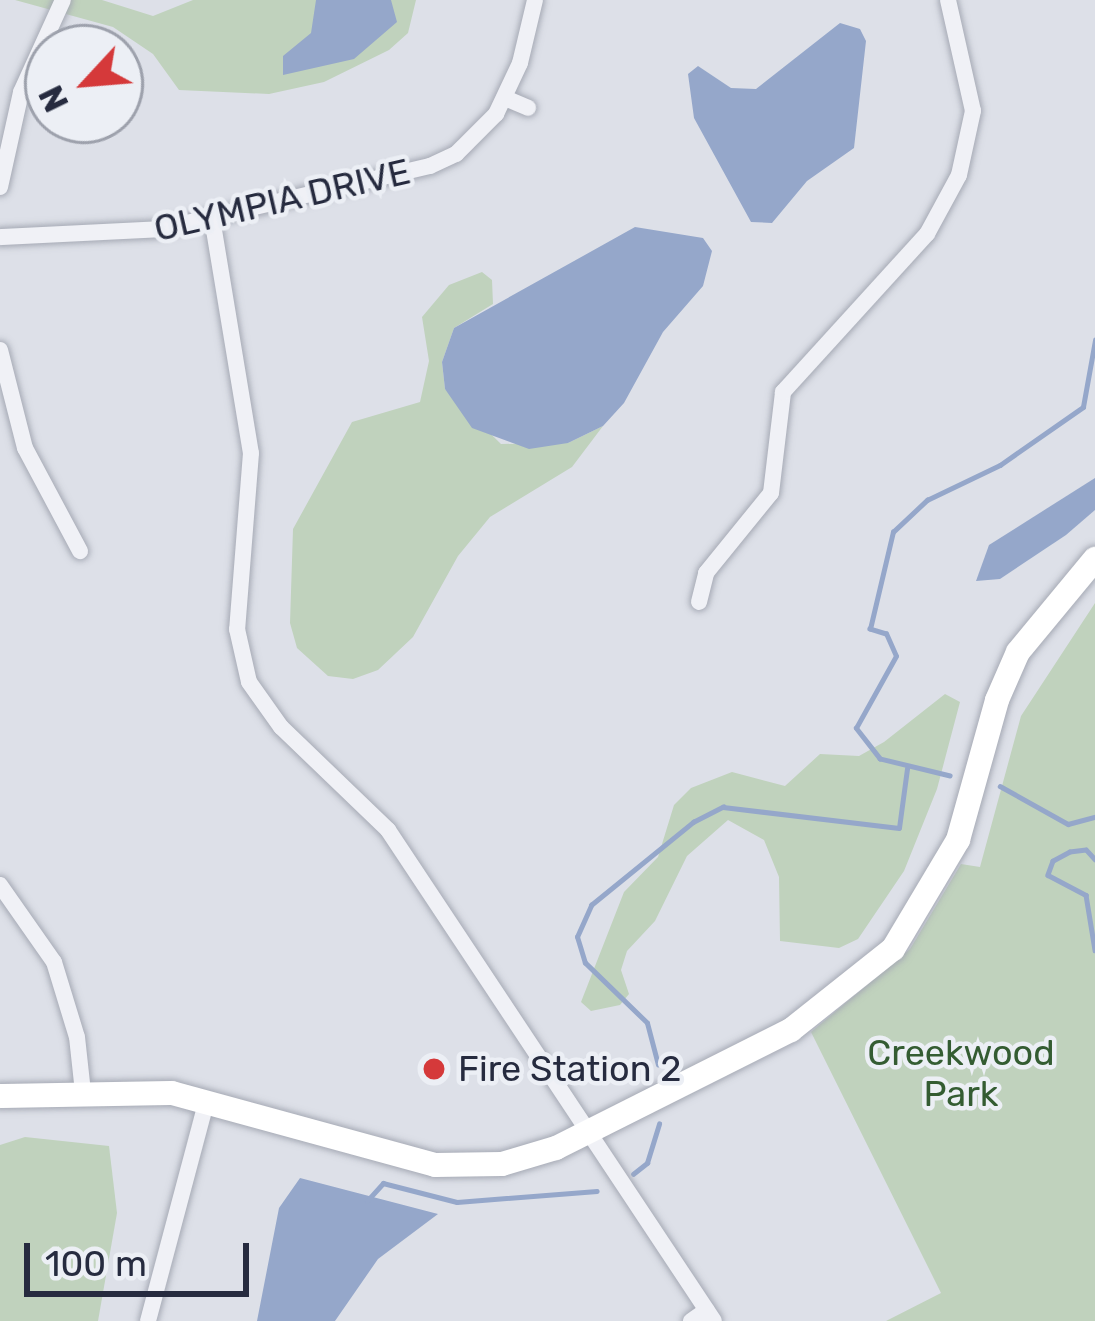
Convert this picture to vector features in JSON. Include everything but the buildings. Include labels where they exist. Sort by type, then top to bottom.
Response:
[{"type":"street","points":[[0,187],[21,92],[63,0]]},
{"type":"street","name":"OLYMPIA DRIVE","points":[[0,237],[105,237],[212,218],[430,166],[477,136],[505,98],[535,0]]},
{"type":"street","points":[[699,602],[706,572],[771,493],[782,392],[927,235],[959,175],[973,111],[948,0]]},
{"type":"street","points":[[505,98],[528,108]]},
{"type":"street","points":[[212,218],[250,454],[236,629],[249,682],[281,727],[388,830],[711,1315],[691,1321]]},
{"type":"street","points":[[0,350],[25,448],[80,551]]},
{"type":"street","points":[[0,1096],[83,1092],[207,1100],[435,1165],[518,1160],[588,1130],[791,1030],[893,949],[958,840],[997,700],[1018,652],[1095,559]]},
{"type":"street","points":[[0,885],[54,962],[77,1037],[83,1092]]},
{"type":"street","points":[[148,1321],[207,1100]]},
{"type":"green space","points":[[15,0],[102,0],[153,16],[193,0],[416,0],[408,33],[389,50],[324,82],[269,94],[179,90],[144,48],[144,24],[102,24]]},
{"type":"green space","points":[[482,272],[492,280],[493,304],[454,328],[442,362],[445,389],[501,444],[568,443],[603,426],[572,467],[490,517],[458,556],[413,637],[378,670],[353,679],[328,676],[297,648],[290,623],[293,529],[352,422],[420,402],[429,361],[422,317],[449,285]]},
{"type":"green space","name":"Creekwood Park","points":[[1095,603],[1095,1321],[886,1321],[941,1293],[811,1032],[910,949],[961,864],[980,867],[1021,716]]},
{"type":"green space","points":[[945,694],[960,702],[937,789],[904,871],[858,939],[839,948],[780,941],[779,877],[764,840],[728,820],[687,856],[655,921],[627,951],[621,970],[629,994],[620,1005],[591,1011],[581,1002],[624,892],[658,857],[674,805],[691,788],[732,772],[785,786],[820,754],[859,756],[884,742]]},
{"type":"green space","points":[[25,1137],[109,1146],[117,1213],[98,1321],[0,1321],[0,1145]]},
{"type":"water","points":[[316,0],[391,0],[397,22],[354,59],[283,75],[283,56],[311,33]]},
{"type":"water","points":[[840,23],[860,29],[866,41],[854,148],[807,181],[772,223],[751,222],[694,118],[688,74],[698,66],[731,88],[756,89]]},
{"type":"water","points":[[635,227],[703,238],[712,251],[703,286],[663,332],[624,403],[603,426],[568,443],[529,449],[472,428],[445,389],[442,362],[454,328]]},
{"type":"water","points":[[1095,478],[1095,510],[1000,579],[976,581],[989,545]]},
{"type":"water","points":[[300,1178],[438,1214],[378,1259],[335,1321],[257,1321],[279,1208]]},
{"type":"waterway","points":[[950,776],[880,759],[856,728],[896,656],[886,634],[870,629],[893,532],[927,500],[1000,465],[1083,407],[1095,340]]},
{"type":"waterway","points":[[658,1065],[647,1023],[585,963],[577,937],[591,905],[693,822],[723,807],[899,828],[907,769]]},
{"type":"waterway","points":[[1000,786],[1068,824],[1095,817]]},
{"type":"waterway","points":[[1095,860],[1086,850],[1070,852],[1053,861],[1048,875],[1086,895],[1095,950]]},
{"type":"waterway","points":[[633,1174],[647,1163],[659,1124]]},
{"type":"waterway","points":[[367,1201],[383,1183],[457,1202],[597,1191]]},
{"type":"place","name":"Fire Station 2","points":[[434,1069]]}]
